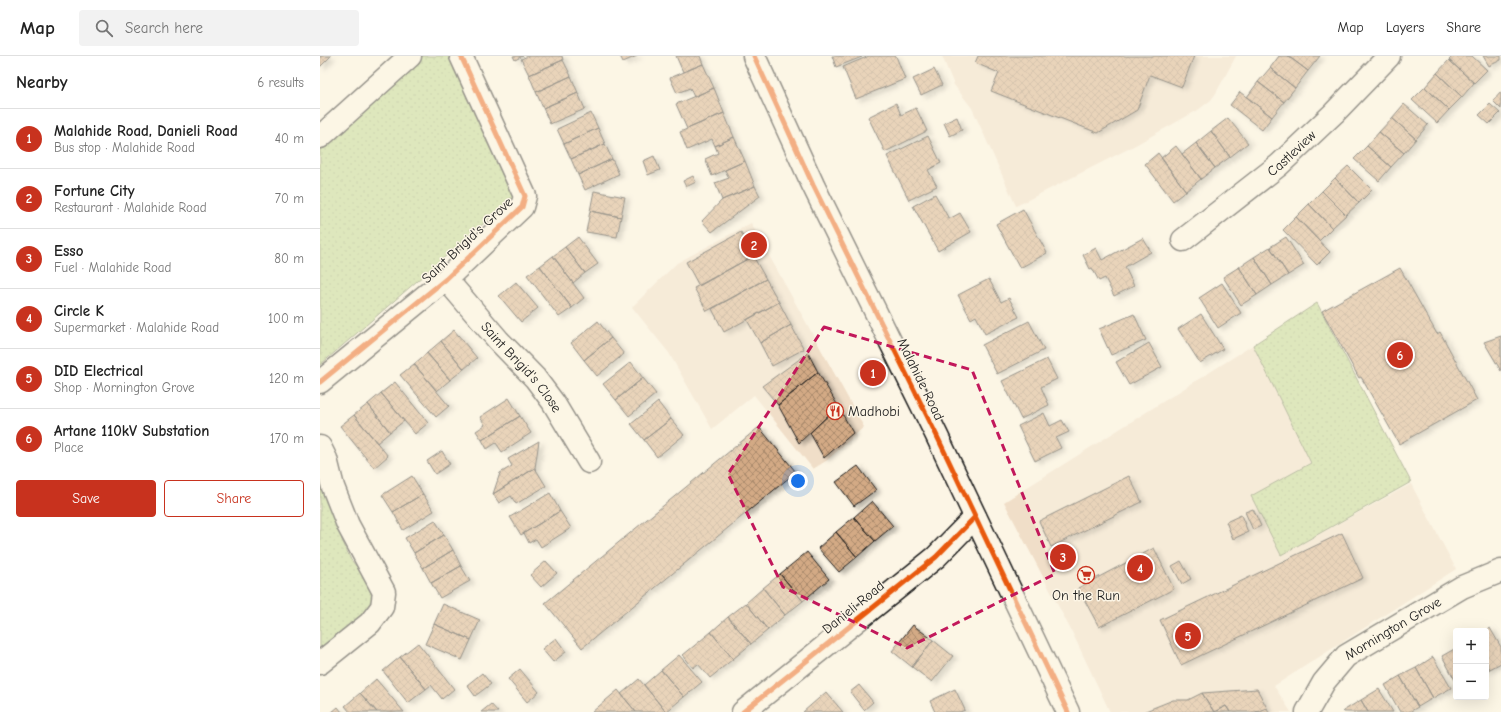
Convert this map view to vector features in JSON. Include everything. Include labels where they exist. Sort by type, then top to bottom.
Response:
[{"type":"street","points":[[320,136],[410,56]]},
{"type":"street","name":"Saint Brigid's Grove","points":[[320,382],[446,279],[522,207],[525,196],[461,56]]},
{"type":"street","name":"Malahide Road","points":[[754,56],[813,185],[936,434],[1068,712]]},
{"type":"street","name":"Castleview","points":[[1183,240],[1279,165],[1334,113],[1389,56]]},
{"type":"street","name":"Saint Brigid's Close","points":[[446,279],[499,341],[535,378],[553,402],[589,462]]},
{"type":"street","points":[[320,447],[326,459],[333,487],[348,525],[384,592],[382,607],[370,623],[320,662]]},
{"type":"street","name":"Danieli Road","points":[[743,712],[936,557],[975,517]]},
{"type":"street","name":"Mornington Grove","points":[[1307,712],[1324,682],[1346,656],[1462,587],[1501,571]]},
{"type":"highlighted area","points":[[824,327],[972,370],[1055,574],[907,648],[783,587],[728,474]]},
{"type":"shaded area","points":[[942,56],[1236,56],[1216,93],[1211,100],[1198,110],[1130,148],[1016,206],[972,108],[954,85]]},
{"type":"shaded area","points":[[751,223],[864,427],[826,461],[813,469],[754,395],[712,429],[669,353],[632,307],[677,263]]},
{"type":"shaded area","points":[[1253,345],[1311,463],[1251,496],[1281,555],[1411,484],[1456,569],[1274,686],[1291,712],[1110,712],[1073,634],[1004,502]]},
{"type":"green space","points":[[422,56],[453,56],[514,197],[320,365],[320,148]]},
{"type":"green space","points":[[1317,303],[1411,482],[1281,555],[1251,496],[1311,463],[1253,345]]},
{"type":"green space","points":[[320,472],[342,540],[351,560],[364,575],[374,594],[371,608],[320,648]]},
{"type":"building","points":[[320,56],[331,56],[320,67]]},
{"type":"building","points":[[513,56],[523,56],[515,60]]},
{"type":"building","points":[[528,56],[562,56],[563,60],[529,75],[521,59]]},
{"type":"building","points":[[620,56],[637,56],[623,62]]},
{"type":"building","points":[[676,56],[700,56],[703,64],[683,72]]},
{"type":"building","points":[[832,56],[861,56],[862,57],[836,67]]},
{"type":"building","points":[[869,56],[896,56],[905,79],[856,99],[843,67]]},
{"type":"building","points":[[978,56],[1194,56],[1182,87],[1150,75],[1137,110],[1098,133],[991,91],[999,73],[975,63]]},
{"type":"building","points":[[1279,56],[1288,56],[1308,71],[1295,88],[1270,68]]},
{"type":"building","points":[[1288,56],[1320,56],[1308,71]]},
{"type":"building","points":[[1453,56],[1472,56],[1487,70],[1474,83],[1449,60]]},
{"type":"building","points":[[1483,56],[1501,56],[1501,60],[1489,66]]},
{"type":"building","points":[[563,60],[571,76],[536,92],[529,75]]},
{"type":"building","points":[[1449,60],[1474,83],[1462,97],[1437,73]]},
{"type":"building","points":[[703,64],[714,88],[694,97],[690,88],[677,93],[670,78]]},
{"type":"building","points":[[1270,68],[1295,88],[1284,102],[1258,82]]},
{"type":"building","points":[[934,69],[942,85],[921,95],[913,79]]},
{"type":"building","points":[[1437,73],[1462,97],[1449,110],[1425,87]]},
{"type":"building","points":[[571,76],[578,93],[543,108],[536,92]]},
{"type":"building","points":[[1258,82],[1284,102],[1272,117],[1247,97]]},
{"type":"building","points":[[1425,87],[1449,110],[1437,123],[1412,100]]},
{"type":"building","points":[[714,88],[724,113],[687,129],[676,104]]},
{"type":"building","points":[[1240,92],[1272,117],[1262,130],[1230,105]]},
{"type":"building","points":[[1501,92],[1501,109],[1493,101]]},
{"type":"building","points":[[578,93],[585,109],[550,124],[543,108]]},
{"type":"building","points":[[896,103],[901,115],[916,108],[927,131],[885,152],[868,117]]},
{"type":"building","points":[[1404,104],[1428,125],[1416,139],[1392,118]]},
{"type":"building","points":[[1490,104],[1500,113],[1489,124],[1479,115]]},
{"type":"building","points":[[591,113],[598,128],[564,144],[557,129]]},
{"type":"building","points":[[724,113],[734,137],[715,146],[712,139],[687,150],[680,132]]},
{"type":"building","points":[[957,117],[962,130],[950,136],[944,123]]},
{"type":"building","points":[[1228,118],[1248,143],[1230,157],[1211,131]]},
{"type":"building","points":[[1392,118],[1416,139],[1404,153],[1379,132]]},
{"type":"building","points":[[598,128],[605,144],[571,159],[564,144]]},
{"type":"building","points":[[1211,131],[1230,157],[1215,168],[1196,143]]},
{"type":"building","points":[[1379,132],[1404,153],[1391,167],[1367,146]]},
{"type":"building","points":[[928,136],[941,163],[928,170],[937,186],[909,200],[887,156]]},
{"type":"building","points":[[734,137],[745,161],[712,176],[705,159],[718,153],[715,146]]},
{"type":"building","points":[[1196,143],[1215,168],[1201,179],[1182,154]]},
{"type":"building","points":[[605,144],[612,159],[578,175],[571,159]]},
{"type":"building","points":[[1176,146],[1201,179],[1186,191],[1161,158]]},
{"type":"building","points":[[1367,146],[1391,167],[1379,181],[1354,159]]},
{"type":"building","points":[[1158,153],[1186,191],[1173,201],[1145,164]]},
{"type":"building","points":[[654,156],[660,170],[648,175],[643,161]]},
{"type":"building","points":[[612,159],[619,174],[585,190],[578,175]]},
{"type":"building","points":[[745,161],[755,186],[722,200],[715,183],[729,178],[725,170]]},
{"type":"building","points":[[1348,166],[1372,190],[1359,203],[1335,178]]},
{"type":"building","points":[[693,176],[696,182],[686,187],[683,181]]},
{"type":"building","points":[[1335,178],[1359,203],[1346,215],[1322,191]]},
{"type":"building","points":[[755,186],[760,196],[712,232],[702,221],[722,200]]},
{"type":"building","points":[[594,191],[625,197],[621,217],[590,211]]},
{"type":"building","points":[[1322,191],[1346,215],[1332,228],[1309,204]]},
{"type":"building","points":[[935,194],[949,219],[960,213],[971,232],[938,251],[913,206]]},
{"type":"building","points":[[1309,204],[1332,228],[1319,241],[1296,217]]},
{"type":"building","points":[[1023,209],[1047,253],[1020,268],[996,224]]},
{"type":"building","points":[[590,211],[621,217],[617,237],[586,232]]},
{"type":"building","points":[[1296,217],[1330,252],[1317,265],[1283,230]]},
{"type":"building","points":[[741,232],[753,256],[699,286],[686,262]]},
{"type":"building","points":[[578,237],[598,264],[585,273],[565,247]]},
{"type":"building","points":[[1286,237],[1304,265],[1288,275],[1270,247]]},
{"type":"building","points":[[1143,238],[1151,252],[1125,267],[1134,286],[1114,296],[1105,278],[1099,281],[1092,268],[1090,269],[1083,255],[1096,248],[1102,260]]},
{"type":"building","points":[[565,247],[585,273],[573,283],[553,256]]},
{"type":"building","points":[[1270,247],[1288,275],[1272,285],[1254,257]]},
{"type":"building","points":[[553,256],[584,298],[572,308],[540,266]]},
{"type":"building","points":[[753,256],[766,279],[707,311],[694,288]]},
{"type":"building","points":[[1254,257],[1272,285],[1257,295],[1239,267]]},
{"type":"building","points":[[540,266],[572,308],[559,317],[527,275]]},
{"type":"building","points":[[1239,267],[1257,295],[1241,305],[1223,277]]},
{"type":"building","points":[[1400,268],[1437,334],[1440,332],[1477,400],[1399,444],[1361,377],[1359,378],[1322,311]]},
{"type":"building","points":[[766,279],[779,302],[724,332],[712,309]]},
{"type":"building","points":[[989,279],[1001,302],[1009,298],[1019,317],[985,334],[976,316],[971,319],[958,295]]},
{"type":"building","points":[[516,282],[538,308],[521,322],[499,296]]},
{"type":"building","points":[[1222,283],[1241,313],[1218,328],[1199,298]]},
{"type":"building","points":[[779,302],[791,325],[760,343],[747,320]]},
{"type":"building","points":[[1134,314],[1146,340],[1111,355],[1099,329]]},
{"type":"building","points":[[1201,314],[1223,349],[1200,363],[1178,329]]},
{"type":"building","points":[[598,321],[611,338],[584,360],[571,343]]},
{"type":"building","points":[[1029,321],[1044,350],[997,374],[982,345]]},
{"type":"building","points":[[791,325],[804,349],[772,366],[760,343]]},
{"type":"building","points":[[454,330],[477,358],[464,369],[441,341]]},
{"type":"building","points":[[1501,336],[1501,371],[1484,342]]},
{"type":"building","points":[[611,338],[624,354],[597,376],[584,360]]},
{"type":"building","points":[[441,341],[464,369],[450,380],[427,353]]},
{"type":"building","points":[[1149,343],[1162,367],[1129,385],[1116,362]]},
{"type":"building","points":[[427,353],[450,380],[437,391],[414,364]]},
{"type":"building","points":[[808,353],[818,372],[778,405],[762,386]]},
{"type":"building","points":[[1047,359],[1057,379],[1041,387],[1049,405],[1021,419],[1002,381]]},
{"type":"building","points":[[631,362],[643,378],[616,400],[603,384]]},
{"type":"building","points":[[414,364],[449,406],[436,417],[400,375]]},
{"type":"building","points":[[818,372],[838,406],[799,443],[778,405]]},
{"type":"building","points":[[643,378],[656,394],[629,416],[616,400]]},
{"type":"building","points":[[395,382],[428,423],[415,434],[381,393]]},
{"type":"building","points":[[381,393],[404,421],[390,432],[368,404]]},
{"type":"building","points":[[509,398],[520,416],[482,440],[476,431],[485,425],[480,417]]},
{"type":"building","points":[[658,402],[671,419],[644,440],[631,424]]},
{"type":"building","points":[[368,404],[390,432],[377,443],[354,415]]},
{"type":"building","points":[[838,406],[853,433],[824,458],[810,433]]},
{"type":"building","points":[[1044,413],[1050,426],[1062,420],[1069,432],[1056,438],[1061,448],[1035,461],[1018,426]]},
{"type":"building","points":[[354,415],[388,456],[374,468],[340,426]]},
{"type":"building","points":[[520,416],[531,433],[502,452],[496,443],[487,449],[482,440]]},
{"type":"building","points":[[671,419],[684,435],[657,457],[644,440]]},
{"type":"building","points":[[759,427],[796,472],[582,648],[545,603]]},
{"type":"building","points":[[539,441],[535,468],[493,494],[500,473],[512,466],[508,459]]},
{"type":"building","points":[[442,451],[450,464],[435,474],[427,461]]},
{"type":"building","points":[[858,466],[876,490],[854,506],[836,482]]},
{"type":"building","points":[[535,468],[546,486],[516,504],[511,496],[499,503],[493,494]]},
{"type":"building","points":[[412,476],[423,494],[393,512],[382,495]]},
{"type":"building","points":[[1129,476],[1142,502],[1051,547],[1039,521]]},
{"type":"building","points":[[550,493],[560,511],[521,535],[510,517]]},
{"type":"building","points":[[423,494],[434,511],[403,530],[393,512]]},
{"type":"building","points":[[872,501],[893,526],[875,541],[854,517]]},
{"type":"building","points":[[1253,509],[1261,526],[1253,530],[1245,512]]},
{"type":"building","points":[[560,511],[571,528],[541,547],[536,539],[529,543],[524,533]]},
{"type":"building","points":[[1241,515],[1248,532],[1233,539],[1226,522]]},
{"type":"building","points":[[854,517],[875,541],[857,557],[836,532]]},
{"type":"building","points":[[435,520],[444,535],[414,553],[405,538]]},
{"type":"building","points":[[836,532],[857,557],[839,572],[818,548]]},
{"type":"building","points":[[1342,533],[1363,578],[1181,665],[1160,620]]},
{"type":"building","points":[[444,535],[453,550],[423,568],[414,553]]},
{"type":"building","points":[[1154,548],[1174,589],[1099,627],[1078,588]]},
{"type":"building","points":[[453,550],[461,566],[431,583],[423,568]]},
{"type":"building","points":[[807,552],[829,579],[803,601],[780,574]]},
{"type":"building","points":[[546,561],[557,573],[541,587],[530,575]]},
{"type":"building","points":[[1181,561],[1191,579],[1182,584],[1172,566]]},
{"type":"building","points":[[461,566],[470,581],[440,598],[431,583]]},
{"type":"building","points":[[780,574],[803,601],[785,615],[763,588]]},
{"type":"building","points":[[763,588],[785,615],[768,630],[746,603]]},
{"type":"building","points":[[746,603],[768,630],[751,644],[728,617]]},
{"type":"building","points":[[443,604],[480,620],[471,640],[434,624]]},
{"type":"building","points":[[728,617],[751,644],[733,659],[711,632]]},
{"type":"building","points":[[434,624],[471,640],[462,660],[425,644]]},
{"type":"building","points":[[913,625],[933,640],[912,667],[892,651]]},
{"type":"building","points":[[1490,628],[1501,647],[1501,663],[1490,669],[1489,667]]},
{"type":"building","points":[[711,632],[733,659],[710,678],[698,664],[693,668],[683,655]]},
{"type":"building","points":[[556,638],[566,652],[553,662],[542,649]]},
{"type":"building","points":[[933,640],[953,656],[932,682],[912,667]]},
{"type":"building","points":[[418,643],[454,689],[442,699],[431,685],[426,689],[400,657]]},
{"type":"building","points":[[1453,650],[1453,676],[1442,656]]},
{"type":"building","points":[[679,655],[702,682],[684,697],[661,670]]},
{"type":"building","points":[[400,657],[426,689],[408,703],[383,671]]},
{"type":"building","points":[[1433,657],[1451,688],[1433,698],[1416,668]]},
{"type":"building","points":[[1416,668],[1433,698],[1418,707],[1400,676]]},
{"type":"building","points":[[520,669],[539,692],[527,702],[508,679]]},
{"type":"building","points":[[661,670],[684,697],[666,712],[644,685]]},
{"type":"building","points":[[482,673],[491,684],[475,696],[467,685]]},
{"type":"building","points":[[1400,676],[1418,707],[1409,712],[1400,712],[1385,685]]},
{"type":"building","points":[[376,679],[404,712],[377,712],[360,693]]},
{"type":"building","points":[[639,679],[666,712],[636,712],[621,694]]},
{"type":"building","points":[[859,685],[873,702],[864,710],[850,692]]},
{"type":"building","points":[[955,689],[965,710],[960,712],[935,712],[930,701]]},
{"type":"building","points":[[1257,689],[1267,708],[1256,712],[1230,712],[1226,706],[1214,712],[1202,693]]},
{"type":"building","points":[[1379,689],[1393,712],[1368,712],[1361,700]]},
{"type":"building","points":[[618,690],[636,712],[592,712]]},
{"type":"building","points":[[826,692],[843,712],[803,712]]},
{"type":"building","points":[[360,693],[377,712],[350,712],[345,706]]},
{"type":"building","points":[[1202,693],[1214,712],[1143,712],[1173,700],[1188,700]]},
{"type":"building","points":[[1361,700],[1368,712],[1343,711]]},
{"type":"building","points":[[491,704],[498,712],[481,712]]},
{"type":"building","points":[[1226,706],[1230,712],[1214,712]]},
{"type":"building","points":[[338,707],[342,712],[332,712]]},
{"type":"building","points":[[1267,708],[1269,712],[1256,712]]},
{"type":"cycle path","points":[[320,382],[446,279],[522,207],[525,196],[461,56]]},
{"type":"cycle path","points":[[754,56],[813,185],[936,434],[1068,712]]},
{"type":"cycle path","points":[[743,712],[936,557],[975,517]]},
{"type":"place","name":"Fortune City","points":[[754,245]]},
{"type":"place","name":"Artane 110kV Substation","points":[[1400,355]]},
{"type":"place","name":"Malahide Road, Danieli Road","points":[[873,373]]},
{"type":"place","name":"Madhobi","points":[[835,411]]},
{"type":"place","name":"Esso","points":[[1063,557]]},
{"type":"place","name":"Circle K","points":[[1140,568]]},
{"type":"place","name":"On the Run","points":[[1086,575]]},
{"type":"place","name":"DID Electrical","points":[[1188,636]]}]
